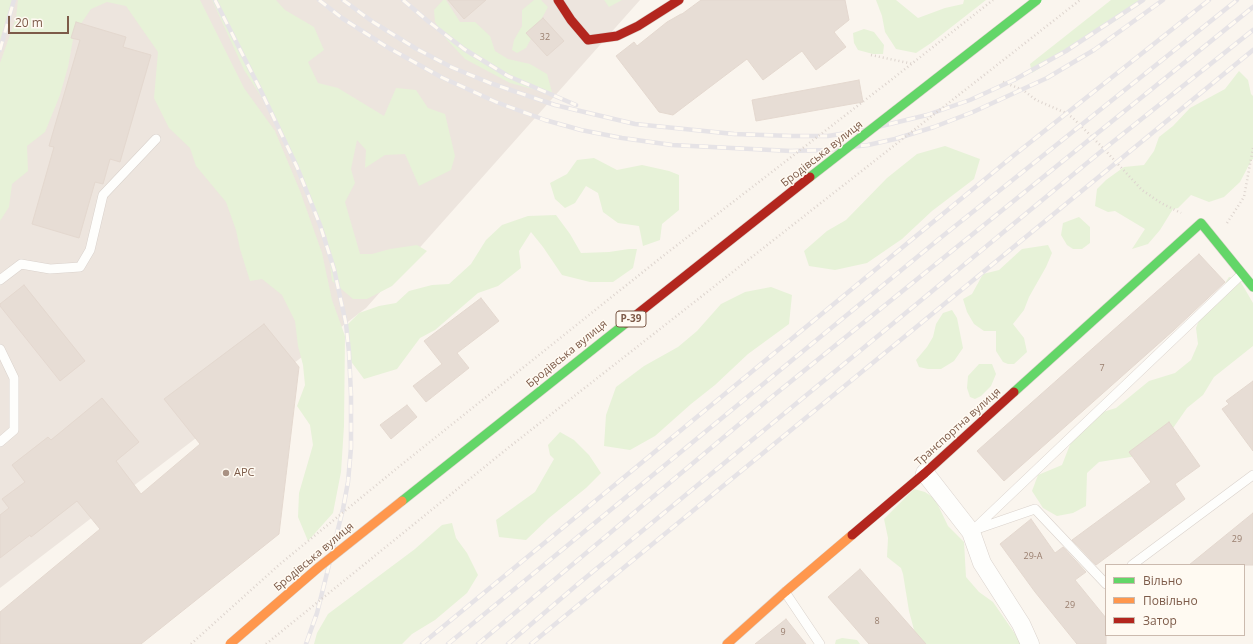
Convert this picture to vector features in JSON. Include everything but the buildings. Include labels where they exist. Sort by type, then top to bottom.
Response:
[{"type":"main road","points":[[558,0],[571,20],[588,40],[617,36],[638,26],[677,1]]},
{"type":"main road","name":"Бродівська вулиця","points":[[230,644],[319,567],[634,316],[964,56],[1038,0]]},
{"type":"main road","points":[[1201,223],[1242,274],[1252,283]]},
{"type":"main road","name":"Транспортна вулиця","points":[[727,644],[785,592],[925,473],[1201,223]]},
{"type":"street","points":[[925,473],[970,532],[982,563],[1021,624],[1030,644]]},
{"type":"lane","points":[[0,280],[21,264],[50,269],[80,266],[90,250],[103,195],[156,139]]},
{"type":"lane","points":[[970,532],[1242,274]]},
{"type":"lane","points":[[0,349],[14,378],[14,430],[0,442]]},
{"type":"lane","points":[[1133,564],[1253,475]]},
{"type":"lane","points":[[970,532],[1035,509],[1105,583]]},
{"type":"lane","points":[[785,592],[820,644]]},
{"type":"path","points":[[191,644],[280,564],[407,461],[663,256],[993,0]]},
{"type":"path","points":[[266,644],[508,448],[1080,0]]},
{"type":"path","points":[[871,55],[913,64]]},
{"type":"path","points":[[1003,82],[1023,90],[1036,100],[1073,118],[1142,190],[1161,204],[1201,223]]},
{"type":"path","points":[[1212,237],[1228,223],[1244,197],[1253,148]]},
{"type":"shaded area","points":[[0,0],[640,0],[366,308],[0,588]]},
{"type":"green space","points":[[0,0],[12,0],[0,40]]},
{"type":"green space","points":[[18,0],[200,0],[244,88],[275,131],[300,191],[322,253],[332,300],[345,336],[344,426],[341,472],[333,513],[308,541],[298,517],[299,493],[313,445],[310,425],[297,406],[305,385],[295,321],[282,295],[262,279],[250,281],[236,230],[226,202],[196,166],[190,148],[169,128],[154,98],[158,52],[126,6],[107,2],[91,9],[74,34],[68,67],[60,95],[45,132],[27,146],[28,171],[12,184],[9,207],[0,221],[0,63],[16,18]]},
{"type":"green space","points":[[212,0],[276,0],[285,10],[314,27],[324,50],[308,62],[318,83],[338,88],[384,116],[396,88],[416,90],[428,108],[445,114],[455,156],[451,170],[419,186],[405,154],[385,155],[365,168],[366,150],[357,140],[351,169],[355,183],[345,202],[360,254],[372,254],[390,249],[417,245],[427,251],[392,286],[367,299],[353,299],[332,281],[327,238],[289,147],[280,126],[244,70]]},
{"type":"green space","points":[[443,0],[446,0],[460,22],[475,22],[490,36],[495,51],[508,59],[530,64],[547,74],[552,92],[544,92],[510,83],[465,59],[447,40],[435,22],[434,10]]},
{"type":"green space","points":[[534,0],[541,0],[548,7],[526,48],[517,53],[512,50],[514,40],[522,26],[522,10]]},
{"type":"green space","points":[[604,0],[622,0],[609,7]]},
{"type":"green space","points":[[876,0],[896,0],[918,18],[945,8],[963,4],[964,0],[986,0],[916,53],[896,49],[885,32],[882,16]]},
{"type":"green space","points":[[1111,0],[1146,0],[1032,73],[1030,64]]},
{"type":"green space","points":[[864,29],[874,32],[884,45],[883,54],[873,54],[858,50],[854,43],[853,33]]},
{"type":"green space","points":[[1239,71],[1248,80],[1251,94],[1253,96],[1253,159],[1240,182],[1224,197],[1209,202],[1191,195],[1178,208],[1173,209],[1160,230],[1148,244],[1132,249],[1145,229],[1115,211],[1108,212],[1095,206],[1097,189],[1106,180],[1124,167],[1144,165],[1154,151],[1159,137],[1173,126],[1190,108],[1225,89]]},
{"type":"green space","points":[[945,146],[980,159],[974,179],[932,211],[902,239],[867,263],[835,270],[809,266],[804,251],[827,231],[846,220],[887,178],[917,154]]},
{"type":"green space","points":[[594,158],[617,170],[642,165],[669,171],[679,175],[679,210],[662,224],[660,240],[643,246],[639,226],[618,223],[603,212],[598,193],[586,186],[575,203],[565,208],[555,199],[550,183],[567,174],[577,160]]},
{"type":"green space","points":[[556,215],[570,234],[581,253],[637,249],[633,268],[613,282],[590,282],[562,275],[531,232],[519,251],[521,268],[498,286],[478,293],[435,330],[420,338],[397,369],[364,379],[347,356],[347,325],[359,313],[379,306],[396,303],[409,291],[432,285],[449,284],[471,264],[486,240],[502,225],[528,216]]},
{"type":"green space","points":[[1079,217],[1090,227],[1090,243],[1082,249],[1073,249],[1067,245],[1061,235],[1063,223]]},
{"type":"green space","points":[[1048,245],[1052,253],[1046,267],[1029,297],[1024,310],[1013,324],[1024,338],[1027,352],[1014,364],[1008,364],[1003,362],[996,351],[996,331],[984,331],[974,324],[967,312],[963,299],[972,294],[983,274],[999,270],[1022,249]]},
{"type":"green space","points":[[1229,277],[1239,279],[1253,303],[1253,346],[1214,377],[1203,395],[1187,408],[1171,431],[1137,456],[1099,462],[1087,473],[1086,506],[1073,513],[1057,516],[1043,508],[1032,491],[1038,475],[1062,465],[1073,437],[1093,415],[1116,408],[1149,381],[1175,373],[1191,360],[1198,344],[1196,328],[1204,307],[1220,291]]},
{"type":"green space","points":[[771,287],[792,295],[789,324],[748,354],[715,385],[655,436],[630,450],[604,446],[606,415],[616,387],[644,366],[678,347],[697,331],[721,304],[745,292]]},
{"type":"green space","points":[[952,310],[957,318],[963,348],[954,361],[941,369],[919,367],[916,360],[933,337],[936,324],[943,313]]},
{"type":"green space","points":[[979,364],[992,364],[996,374],[991,386],[981,396],[975,399],[970,397],[967,388],[968,376]]},
{"type":"green space","points":[[560,432],[574,440],[589,455],[601,473],[526,540],[499,537],[496,520],[535,492],[554,459],[550,455],[548,445]]},
{"type":"green space","points":[[914,489],[925,492],[934,498],[948,526],[964,542],[966,577],[979,592],[993,602],[1020,641],[1020,644],[920,644],[917,641],[909,611],[901,568],[887,557],[888,538],[884,519]]},
{"type":"green space","points":[[452,523],[456,538],[467,553],[478,575],[467,593],[435,620],[412,634],[402,644],[314,644],[317,633],[328,614],[415,549],[442,525]]},
{"type":"green space","points":[[842,638],[857,640],[860,644],[835,644],[836,640]]},
{"type":"railway","points":[[0,50],[14,0]]},
{"type":"railway","points":[[215,0],[297,167],[320,225],[334,269],[346,324],[351,395],[351,448],[348,482],[343,509],[317,613],[306,644]]},
{"type":"railway","points":[[319,0],[342,18],[387,47],[441,77],[496,102],[545,120],[581,130],[622,138],[672,145],[791,151],[826,150],[868,145],[895,139],[934,127],[973,112],[1047,78],[1094,50],[1163,0]]},
{"type":"railway","points":[[343,0],[373,22],[415,48],[451,67],[490,83],[555,105],[635,124],[734,134],[792,136],[828,136],[865,130],[927,115],[970,100],[1014,80],[1066,51],[1143,0]]},
{"type":"railway","points":[[403,0],[464,49],[508,76],[576,105]]},
{"type":"railway","points":[[422,644],[1013,156],[1209,0]]},
{"type":"railway","points":[[448,644],[939,239],[1237,0]]},
{"type":"railway","points":[[478,644],[768,400],[1253,7]]},
{"type":"railway","points":[[508,644],[578,584],[1104,149],[1253,30]]},
{"type":"railway","points":[[531,644],[1253,50]]},
{"type":"traffic: fast","points":[[810,177],[1037,0]]},
{"type":"traffic: fast","points":[[1014,392],[1201,223],[1253,287]]},
{"type":"traffic: fast","points":[[402,501],[626,323]]},
{"type":"traffic: slow","points":[[230,644],[319,567],[402,501]]},
{"type":"traffic: slow","points":[[727,644],[852,535]]},
{"type":"traffic: jam","points":[[558,0],[571,20],[588,40],[617,36],[638,26],[679,0]]},
{"type":"traffic: jam","points":[[626,323],[810,177]]},
{"type":"traffic: jam","points":[[852,535],[925,473],[1014,392]]},
{"type":"place","name":"АРС","points":[[226,473]]}]
